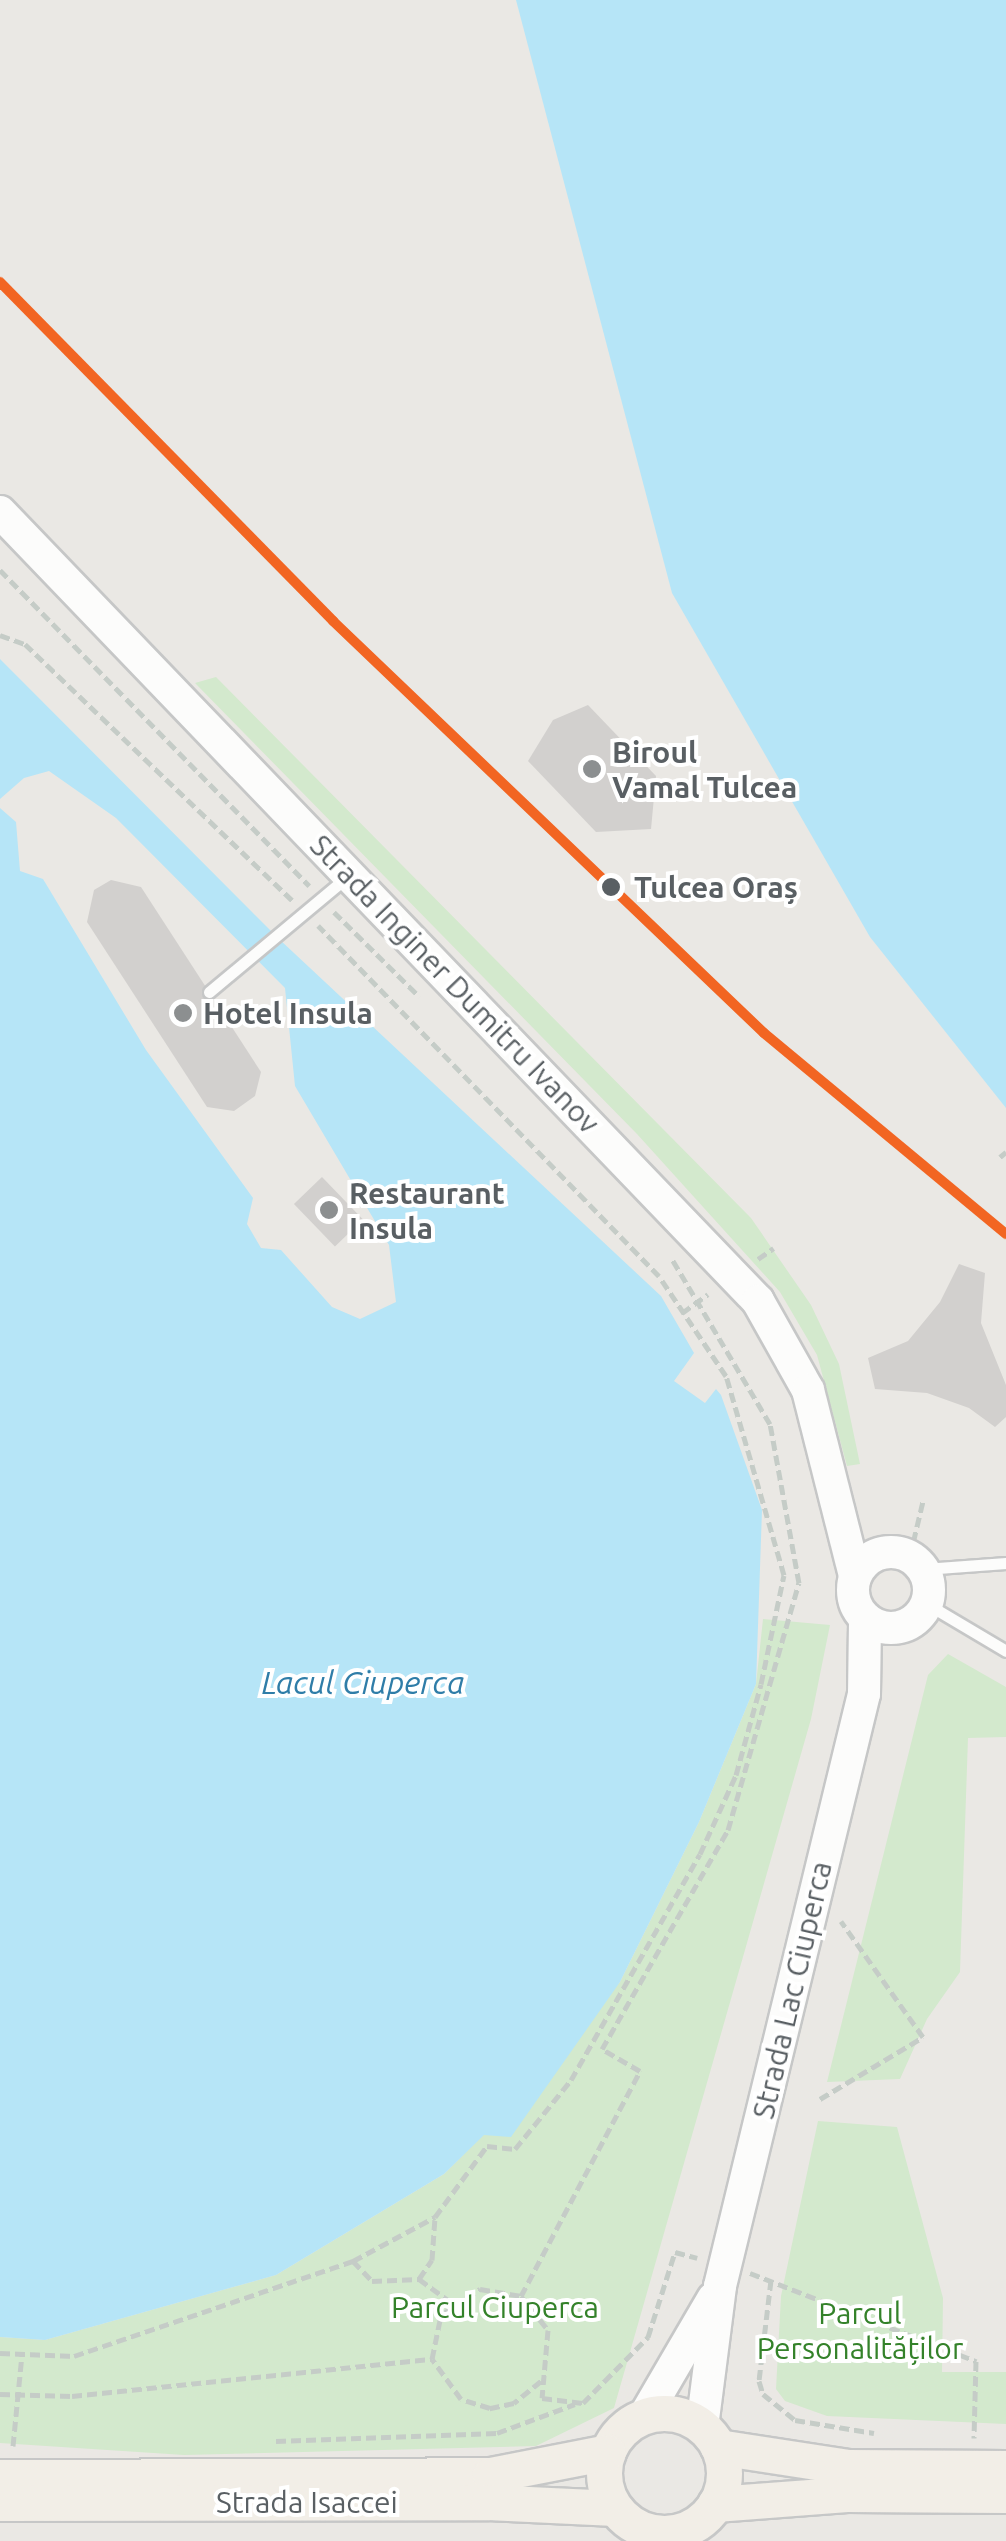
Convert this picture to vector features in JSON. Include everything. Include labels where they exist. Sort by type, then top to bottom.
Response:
[{"type":"main road","points":[[615,2508],[604,2480],[608,2452],[644,2417],[684,2417],[710,2437],[848,2467],[979,2451]]},
{"type":"main road","points":[[710,2437],[722,2486],[715,2504]]},
{"type":"main road","name":"Strada Isaccei","points":[[6,2476],[490,2474],[608,2452]]},
{"type":"main road","name":"Strada Isaccei","points":[[6,2476],[615,2508],[642,2529],[672,2537],[694,2525],[715,2504],[847,2494],[1006,2495]]},
{"type":"street","name":"Strada Inginer Dumitru Ivanov","points":[[0,512],[758,1300],[808,1390],[856,1576]]},
{"type":"street","name":"Strada Inginer Dumitru Ivanov","points":[[836,1502],[905,1559]]},
{"type":"street","points":[[905,1559],[927,1604],[902,1626],[865,1618],[854,1598],[856,1576],[905,1559]]},
{"type":"street","name":"Strada Lac Ciuperca","points":[[710,2437],[720,2286],[864,1694],[865,1618]]},
{"type":"street","name":"Strada Lac Ciuperca","points":[[864,1694],[902,1626]]},
{"type":"street","name":"Strada Lac Ciuperca","points":[[644,2417],[720,2286]]},
{"type":"lane","points":[[209,992],[350,875]]},
{"type":"lane","points":[[905,1559],[1006,1563]]},
{"type":"lane","points":[[927,1604],[1006,1651]]},
{"type":"path","points":[[0,570],[428,1005]]},
{"type":"path","points":[[0,634],[24,644],[301,914],[658,1276],[734,1392],[784,1575],[736,1775],[700,1854],[571,2080],[516,2149],[486,2146],[435,2217],[354,2261],[74,2356],[0,2353]]},
{"type":"path","points":[[521,2296],[640,2071],[602,2049],[728,1830],[799,1582],[770,1424],[659,1245]]},
{"type":"path","points":[[905,1559],[923,1501]]},
{"type":"path","points":[[817,1888],[924,2037],[820,2099]]},
{"type":"path","points":[[419,2279],[432,2260],[435,2217]]},
{"type":"path","points":[[354,2261],[372,2281],[419,2279],[452,2302]]},
{"type":"path","points":[[772,2280],[759,2381],[772,2406],[795,2420],[885,2434]]},
{"type":"path","points":[[480,2289],[521,2296],[541,2316],[550,2342],[549,2361],[531,2392],[490,2408],[460,2400],[432,2360],[434,2327],[452,2302],[480,2289]]},
{"type":"path","points":[[6,2476],[22,2354]]},
{"type":"path","points":[[0,2394],[72,2396],[432,2360]]},
{"type":"path","points":[[976,2361],[979,2451]]},
{"type":"path","points":[[269,2442],[497,2432],[578,2403]]},
{"type":"path","points":[[6,2476],[30,2446]]},
{"type":"green space","points":[[216,677],[751,1218],[811,1305],[839,1364],[860,1464],[847,1466],[817,1355],[780,1292],[637,1134],[195,683]]},
{"type":"green space","name":"Parcul Ciuperca","points":[[763,1619],[830,1625],[811,1719],[614,2408],[536,2446],[184,2455],[0,2443],[0,2337],[45,2340],[276,2275],[444,2174],[484,2134],[620,1982],[699,1822],[756,1684]]},
{"type":"green space","points":[[948,1654],[1006,1687],[1006,1737],[968,1738],[960,1972],[927,2019],[900,2079],[827,2082],[928,1675]]},
{"type":"green space","name":"Parcul Personalităților","points":[[818,2121],[897,2127],[943,2298],[942,2372],[1006,2372],[1006,2424],[827,2416],[785,2401],[776,2389],[781,2296]]},
{"type":"water","points":[[516,0],[1006,0],[1006,1108],[870,937],[672,593]]},
{"type":"water","name":"Lacul Ciuperca","points":[[0,659],[279,939],[661,1296],[694,1353],[674,1381],[705,1403],[716,1389],[721,1395],[762,1510],[756,1684],[699,1822],[620,1982],[511,2137],[484,2135],[444,2174],[276,2275],[45,2340],[0,2337],[0,808],[16,822],[20,871],[43,879],[146,1050],[253,1198],[247,1224],[261,1248],[281,1250],[332,1307],[360,1319],[396,1302],[389,1245],[295,1086],[285,988],[116,818],[49,771],[24,778],[0,799]]},
{"type":"building","name":"Biroul Vamal Tulcea","points":[[588,705],[656,776],[651,829],[596,832],[528,761],[553,720]]},
{"type":"building","points":[[111,880],[141,887],[261,1072],[255,1096],[234,1111],[207,1107],[87,922],[94,890]]},
{"type":"building","points":[[322,1177],[363,1219],[335,1247],[294,1204]]},
{"type":"building","points":[[959,1264],[985,1273],[981,1323],[1006,1385],[1006,1417],[995,1427],[969,1408],[927,1393],[875,1389],[868,1358],[908,1341],[940,1302]]},
{"type":"transit line","points":[[0,282],[333,621],[764,1033],[1006,1234]]},
{"type":"place","name":"Biroul Vamal Tulcea","points":[[592,769]]},
{"type":"place","name":"Tulcea Oraș","points":[[611,887]]},
{"type":"place","name":"Hotel Insula","points":[[183,1013]]},
{"type":"place","name":"Restaurant Insula","points":[[329,1210]]}]
